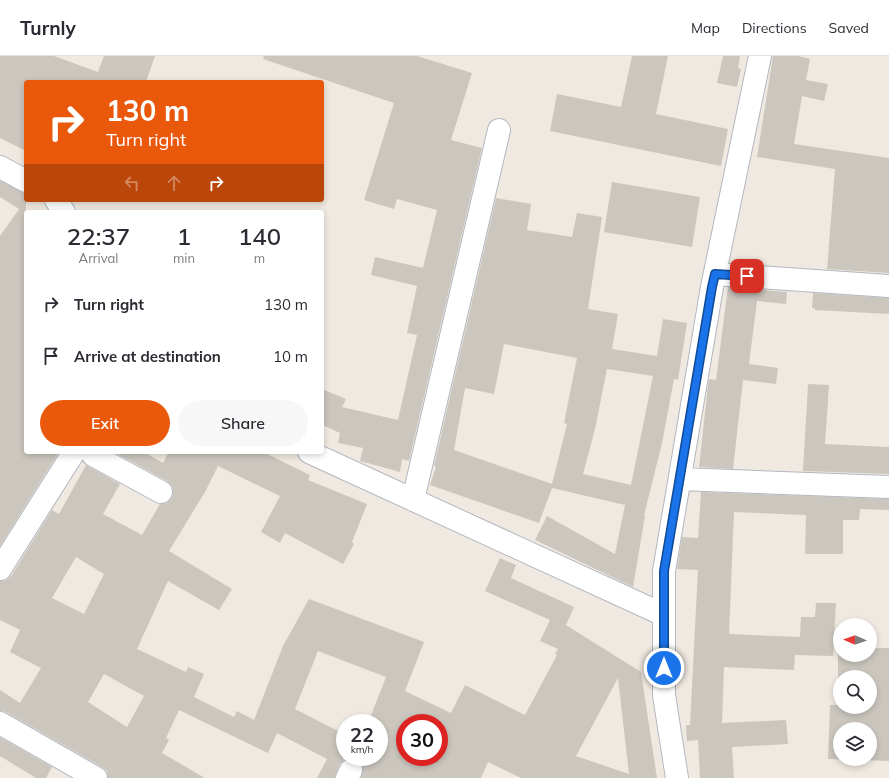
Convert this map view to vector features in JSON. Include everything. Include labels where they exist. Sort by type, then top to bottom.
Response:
[{"type":"street","points":[[677,778],[664,695],[664,571],[715,274],[760,56]]},
{"type":"street","points":[[413,500],[499,130]]},
{"type":"street","points":[[0,167],[24,180]]},
{"type":"street","points":[[715,274],[889,286]]},
{"type":"street","points":[[0,569],[86,454]]},
{"type":"street","points":[[89,454],[161,492]]},
{"type":"street","points":[[313,454],[664,615]]},
{"type":"street","points":[[680,479],[889,487]]},
{"type":"street","points":[[0,723],[96,778]]},
{"type":"building","points":[[0,56],[54,56],[98,72],[104,56],[155,56],[147,80],[24,80],[24,150],[0,138]]},
{"type":"building","points":[[264,56],[417,56],[472,73],[451,140],[482,148],[409,461],[402,459],[400,472],[360,461],[363,448],[338,443],[340,433],[324,426],[324,390],[346,399],[342,407],[398,420],[417,335],[407,333],[417,286],[371,275],[375,257],[423,268],[437,210],[397,199],[394,209],[364,200],[394,103],[263,59]]},
{"type":"building","points":[[632,56],[668,56],[656,114],[728,129],[721,166],[550,131],[557,94],[621,107]]},
{"type":"building","points":[[723,56],[740,56],[738,68],[741,69],[737,87],[717,83]]},
{"type":"building","points":[[773,56],[798,56],[810,59],[806,80],[828,84],[824,101],[802,96],[794,144],[889,158],[889,273],[827,269],[835,169],[757,157]]},
{"type":"building","points":[[0,181],[24,192],[24,202],[26,202],[26,210],[24,210],[24,454],[58,454],[0,546],[0,236],[19,209],[0,197]]},
{"type":"building","points":[[612,182],[700,197],[692,247],[604,232]]},
{"type":"building","points":[[496,198],[531,204],[527,230],[572,237],[577,213],[602,217],[588,309],[618,314],[612,349],[657,356],[663,319],[687,323],[678,380],[674,379],[662,443],[644,515],[633,587],[535,540],[547,516],[615,554],[625,505],[552,488],[539,523],[430,485],[436,467],[434,466]],"holes":[[[504,344],[577,358],[564,423],[567,424],[552,484],[454,450],[465,388],[494,394]],[[607,369],[653,376],[631,485],[583,474],[595,429]]]},
{"type":"building","points":[[728,287],[787,292],[786,304],[757,301],[749,364],[778,368],[776,384],[743,380],[733,469],[699,467],[708,385],[709,379],[716,380]]},
{"type":"building","points":[[813,293],[889,298],[889,314],[815,310],[815,308],[812,308]]},
{"type":"building","points":[[808,384],[829,385],[825,444],[889,447],[889,474],[803,471]]},
{"type":"building","points":[[118,454],[147,454],[163,463],[168,454],[267,454],[310,475],[308,480],[367,504],[352,542],[354,544],[343,564],[285,533],[280,543],[261,532],[280,496],[218,466],[205,492],[169,551],[232,589],[219,610],[168,581],[137,649],[186,672],[188,667],[204,674],[194,697],[234,717],[237,711],[254,720],[283,646],[309,599],[424,642],[405,691],[451,713],[465,685],[525,715],[557,655],[555,654],[558,649],[540,641],[550,620],[485,591],[500,558],[516,565],[511,578],[574,607],[566,625],[641,672],[657,778],[521,778],[488,762],[481,778],[361,778],[362,766],[388,766],[388,714],[372,714],[386,677],[318,651],[295,709],[336,730],[336,766],[339,766],[335,778],[317,778],[327,759],[277,733],[268,753],[179,710],[166,738],[169,740],[162,753],[205,778],[108,778],[107,771],[102,767],[6,712],[0,711],[0,690],[20,703],[41,668],[10,652],[20,630],[0,620],[0,581],[6,580],[11,576],[52,510],[59,514],[86,465],[120,484],[103,514],[142,535],[160,504],[167,503],[172,498],[172,486],[167,481]],"holes":[[[76,557],[104,574],[84,614],[52,598]],[[104,674],[144,696],[127,727],[88,702]],[[618,678],[629,774],[576,756]]]},
{"type":"building","points":[[701,492],[889,499],[889,510],[860,509],[859,520],[843,520],[843,554],[805,554],[806,515],[734,512],[729,634],[800,637],[801,617],[815,617],[816,603],[836,603],[835,618],[833,618],[833,656],[795,655],[794,670],[724,667],[722,723],[786,720],[788,744],[732,747],[734,778],[700,778],[698,740],[687,741],[686,725],[690,725],[698,570],[677,569],[682,537],[698,538]]},
{"type":"building","points":[[877,648],[889,648],[889,761],[877,761],[877,722],[833,722],[833,759],[828,759],[830,705],[833,705],[833,714],[877,714],[877,670],[838,670],[838,662],[877,662]]},
{"type":"building","points":[[0,737],[52,767],[46,778],[36,778],[0,756]]},
{"type":"route","points":[[664,668],[664,571],[712,287],[715,274],[747,276]]}]
